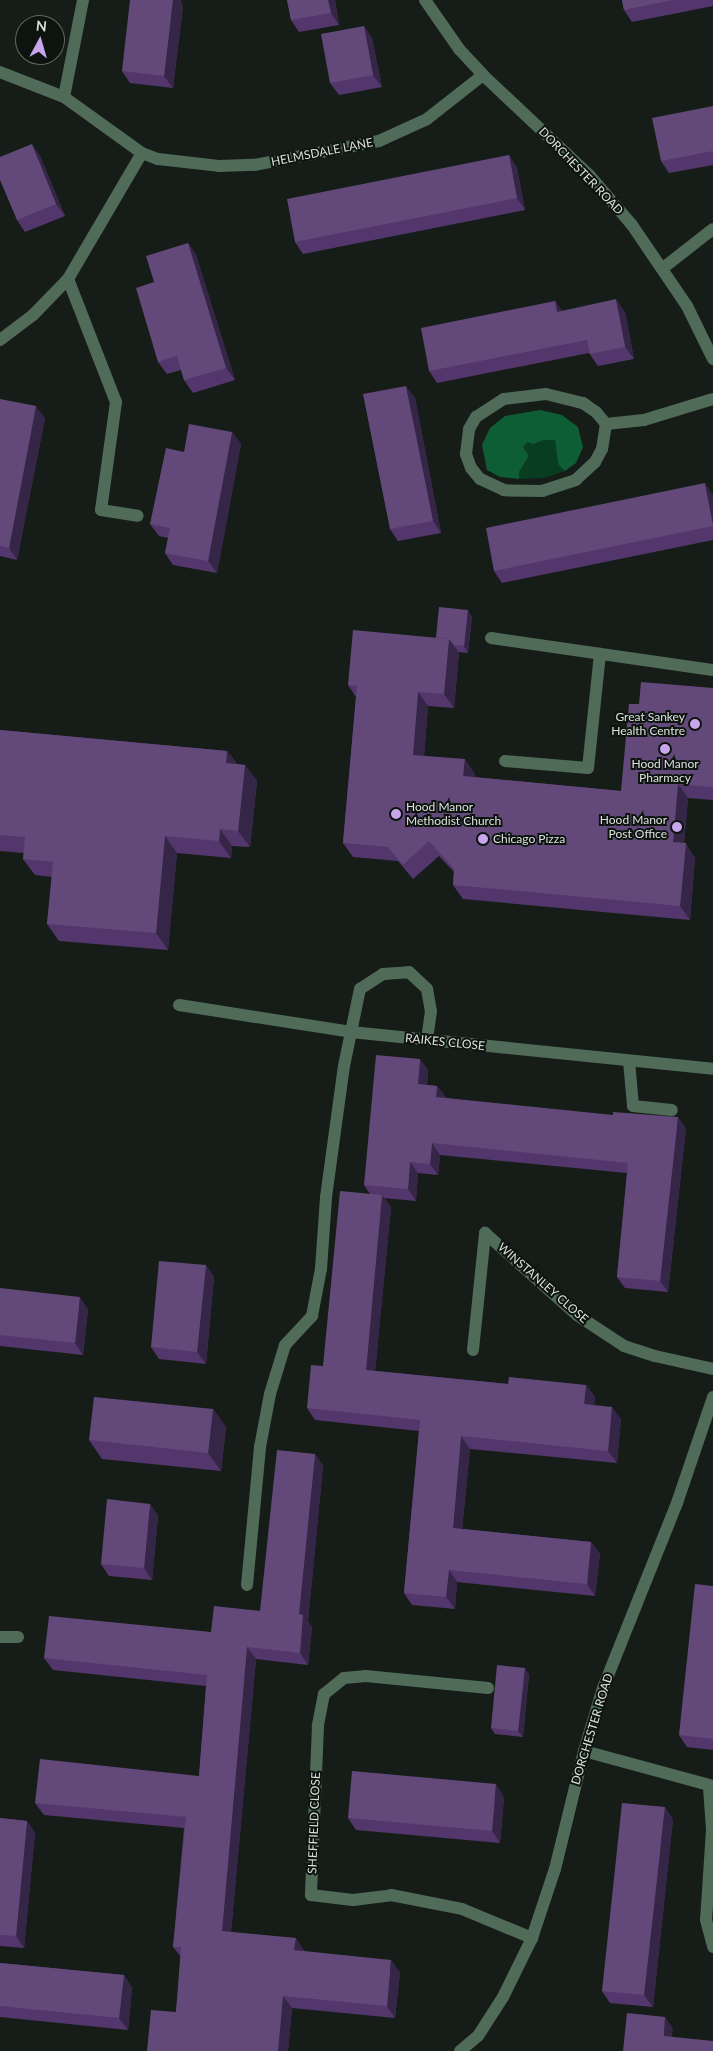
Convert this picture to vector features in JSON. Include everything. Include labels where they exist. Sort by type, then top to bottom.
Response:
[{"type":"street","points":[[64,97],[83,0]]},
{"type":"street","name":"DORCHESTER ROAD","points":[[426,0],[459,49],[483,75],[590,176],[632,225],[687,306],[713,359]]},
{"type":"street","name":"HELMSDALE LANE","points":[[0,72],[64,97],[142,153],[184,163],[219,166],[254,166],[337,151],[379,141],[412,127],[483,75]]},
{"type":"street","points":[[0,340],[33,315],[68,279],[142,153]]},
{"type":"street","points":[[663,268],[713,229]]},
{"type":"street","points":[[68,279],[116,402],[100,510],[138,516]]},
{"type":"street","points":[[532,395],[566,396],[596,412],[606,424],[602,449],[587,472],[562,487],[543,491],[523,492],[490,486],[471,468],[466,454],[468,429],[476,417],[504,398],[532,395]]},
{"type":"street","points":[[606,424],[644,420],[713,399]]},
{"type":"street","points":[[492,638],[713,670]]},
{"type":"street","points":[[505,761],[588,768],[600,654]]},
{"type":"street","points":[[247,1585],[260,1447],[270,1394],[285,1345],[312,1316],[321,1269],[326,1197],[351,1032],[360,989],[383,974],[409,972],[427,989],[431,1011],[427,1040]]},
{"type":"street","name":"RAIKES CLOSE","points":[[179,1005],[351,1032],[713,1068]]},
{"type":"street","points":[[630,1061],[633,1106],[672,1110]]},
{"type":"street","name":"WINSTANLEY CLOSE","points":[[473,1350],[485,1232],[577,1315],[624,1346],[636,1352],[713,1369]]},
{"type":"street","name":"DORCHESTER ROAD","points":[[460,2051],[478,2036],[503,1998],[532,1938],[555,1869],[584,1751],[603,1688],[677,1503],[713,1397]]},
{"type":"street","points":[[0,1637],[18,1637]]},
{"type":"street","name":"SHEFFIELD CLOSE","points":[[488,1688],[366,1676],[344,1678],[324,1694],[318,1726],[311,1895],[353,1900],[391,1895],[462,1909],[532,1938]]},
{"type":"street","points":[[584,1751],[711,1787],[712,1830],[706,1920],[713,1947]]},
{"type":"green space","points":[[540,410],[562,415],[578,427],[583,447],[576,463],[565,471],[558,464],[555,440],[544,440],[533,444],[528,442],[523,447],[529,456],[519,472],[519,479],[500,477],[487,470],[482,445],[490,428],[505,416]]},
{"type":"green space","points":[[544,440],[555,440],[558,464],[565,471],[544,478],[519,479],[519,472],[529,456],[522,447],[528,441],[533,444]]},
{"type":"building","points":[[130,0],[173,0],[164,76],[122,71]]},
{"type":"building","points":[[287,0],[328,0],[331,13],[291,20]]},
{"type":"building","points":[[622,0],[673,0],[624,10]]},
{"type":"building","points":[[364,26],[373,75],[330,83],[321,34]]},
{"type":"building","points":[[713,106],[713,151],[661,161],[652,118]]},
{"type":"building","points":[[32,144],[56,204],[17,220],[0,180],[0,157]]},
{"type":"building","points":[[509,155],[517,198],[295,242],[287,199]]},
{"type":"building","points":[[188,243],[226,368],[184,380],[177,356],[158,362],[136,288],[154,282],[146,256]]},
{"type":"building","points":[[616,299],[625,347],[590,354],[587,340],[429,371],[421,328],[555,301],[557,312]]},
{"type":"building","points":[[406,386],[433,521],[390,529],[363,394]]},
{"type":"building","points":[[0,399],[36,406],[9,548],[0,546]]},
{"type":"building","points":[[189,424],[232,432],[208,561],[165,553],[170,528],[150,524],[166,448],[184,452]]},
{"type":"building","points":[[705,483],[713,526],[494,571],[486,528]]},
{"type":"building","points":[[439,607],[468,610],[464,646],[454,645],[449,639],[436,637]]},
{"type":"building","points":[[353,630],[449,639],[444,694],[418,692],[413,755],[465,759],[463,776],[621,791],[629,704],[639,704],[641,682],[713,688],[713,787],[678,784],[673,842],[686,843],[680,906],[453,885],[454,869],[429,841],[403,865],[388,847],[343,843],[357,686],[348,685]]},
{"type":"building","points":[[0,730],[227,751],[226,763],[245,765],[238,831],[220,829],[219,841],[165,836],[156,933],[47,924],[53,862],[23,859],[25,837],[0,835]]},
{"type":"building","points":[[376,1055],[420,1059],[418,1084],[437,1086],[436,1097],[613,1115],[613,1112],[678,1117],[660,1281],[617,1277],[628,1163],[432,1143],[430,1164],[410,1162],[408,1189],[364,1185]]},
{"type":"building","points":[[340,1191],[382,1195],[366,1370],[508,1384],[509,1377],[586,1385],[584,1404],[612,1407],[608,1451],[461,1436],[453,1528],[591,1542],[587,1584],[449,1570],[446,1597],[404,1593],[420,1420],[307,1408],[311,1365],[323,1366]]},
{"type":"building","points":[[159,1261],[206,1265],[197,1352],[151,1347]]},
{"type":"building","points":[[0,1288],[80,1297],[75,1343],[0,1335]]},
{"type":"building","points":[[94,1397],[213,1409],[208,1453],[89,1440]]},
{"type":"building","points":[[277,1450],[315,1454],[299,1614],[303,1615],[300,1653],[247,1647],[222,1931],[296,1938],[294,1950],[391,1960],[387,2006],[283,1996],[278,2051],[147,2051],[151,2010],[176,2012],[181,1947],[173,1947],[186,1817],[35,1803],[40,1759],[199,1776],[207,1675],[44,1658],[49,1616],[211,1632],[214,1606],[260,1611]]},
{"type":"building","points":[[107,1499],[150,1504],[144,1568],[101,1564]]},
{"type":"building","points":[[695,1584],[713,1586],[713,1739],[679,1735]]},
{"type":"building","points":[[497,1665],[525,1668],[518,1731],[491,1728]]},
{"type":"building","points":[[352,1771],[496,1784],[492,1831],[348,1818]]},
{"type":"building","points":[[622,1803],[665,1807],[644,1995],[602,1991]]},
{"type":"building","points":[[0,1818],[27,1821],[16,1936],[0,1935]]},
{"type":"building","points":[[0,1963],[124,1975],[119,2018],[0,2006]]},
{"type":"building","points":[[627,2013],[665,2017],[664,2036],[713,2041],[713,2051],[623,2051]]},
{"type":"place","name":"Great Sankey Health Centre","points":[[695,724]]},
{"type":"place","name":"Hood Manor Pharmacy","points":[[665,749]]},
{"type":"place","name":"Hood Manor Methodist Church","points":[[396,814]]},
{"type":"place","name":"Hood Manor Post Office","points":[[677,827]]},
{"type":"place","name":"Chicago Pizza","points":[[483,839]]}]
